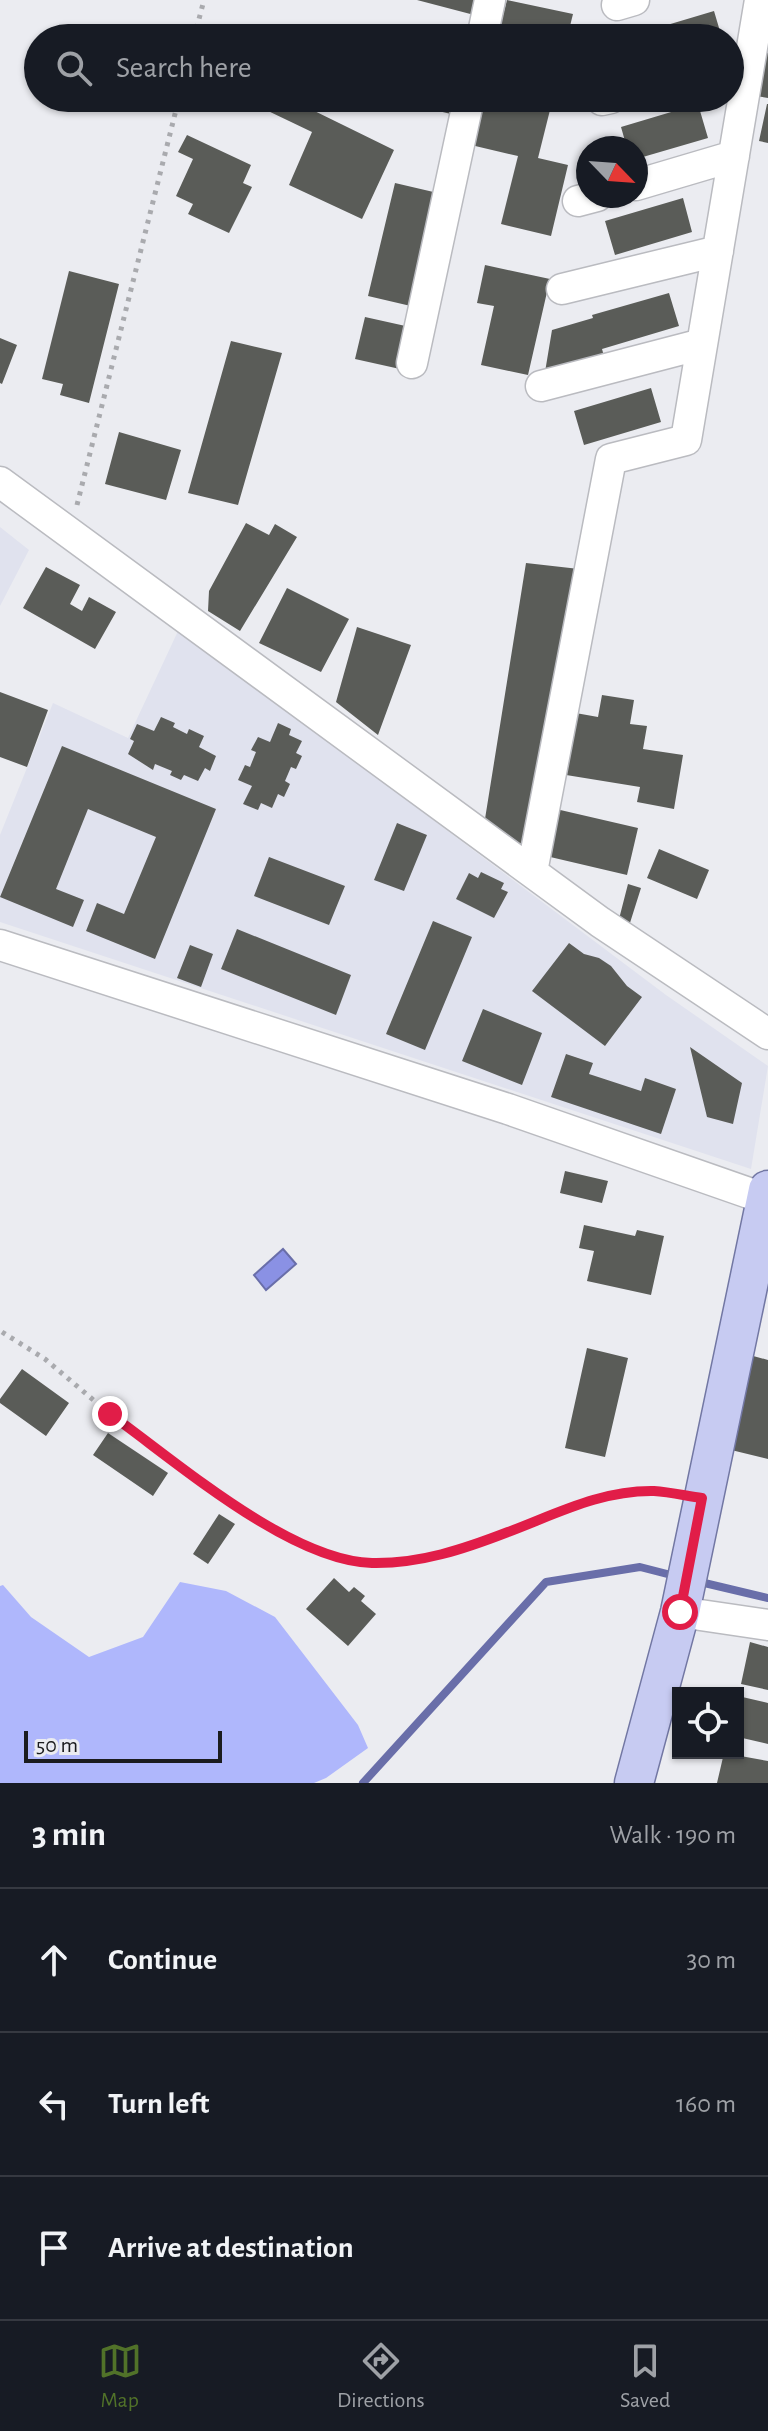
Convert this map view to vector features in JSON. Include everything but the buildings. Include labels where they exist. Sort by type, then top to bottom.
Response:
[{"type":"main road","points":[[634,1783],[681,1603],[767,1195]]},
{"type":"street","points":[[485,24],[490,0]]},
{"type":"street","points":[[744,51],[760,0]]},
{"type":"street","points":[[412,363],[466,112]]},
{"type":"street","points":[[532,872],[611,459],[686,440],[734,156],[737,112]]},
{"type":"street","points":[[648,181],[734,156]]},
{"type":"street","points":[[562,289],[718,251]]},
{"type":"street","points":[[541,386],[702,344]]},
{"type":"street","points":[[0,482],[600,922],[768,1034]]},
{"type":"street","points":[[0,945],[767,1195]]},
{"type":"street","points":[[681,1603],[768,1625]]},
{"type":"path","points":[[198,24],[204,0]]},
{"type":"path","points":[[70,533],[175,112]]},
{"type":"path","points":[[2,1332],[45,1359],[110,1414],[233,1503],[294,1542],[350,1560],[372,1563],[432,1558],[594,1499],[654,1491],[699,1513]]},
{"type":"shaded area","points":[[0,527],[29,550],[0,606]]},
{"type":"shaded area","points":[[179,629],[666,995],[768,1066],[751,1169],[0,922],[0,835],[53,703],[128,738]]},
{"type":"shaded area","points":[[283,1249],[296,1264],[266,1290],[254,1275]]},
{"type":"shaded area","points":[[180,1582],[226,1591],[275,1617],[358,1725],[368,1748],[314,1783],[0,1783],[0,1586],[3,1585],[31,1617],[89,1657],[143,1637]]},
{"type":"waterway","points":[[363,1783],[546,1582],[640,1567],[679,1577]]},
{"type":"waterway","points":[[696,1581],[768,1598]]},
{"type":"route","points":[[110,1414],[233,1503],[294,1542],[350,1560],[372,1563],[432,1558],[594,1499],[654,1491],[702,1498],[680,1612]]}]
